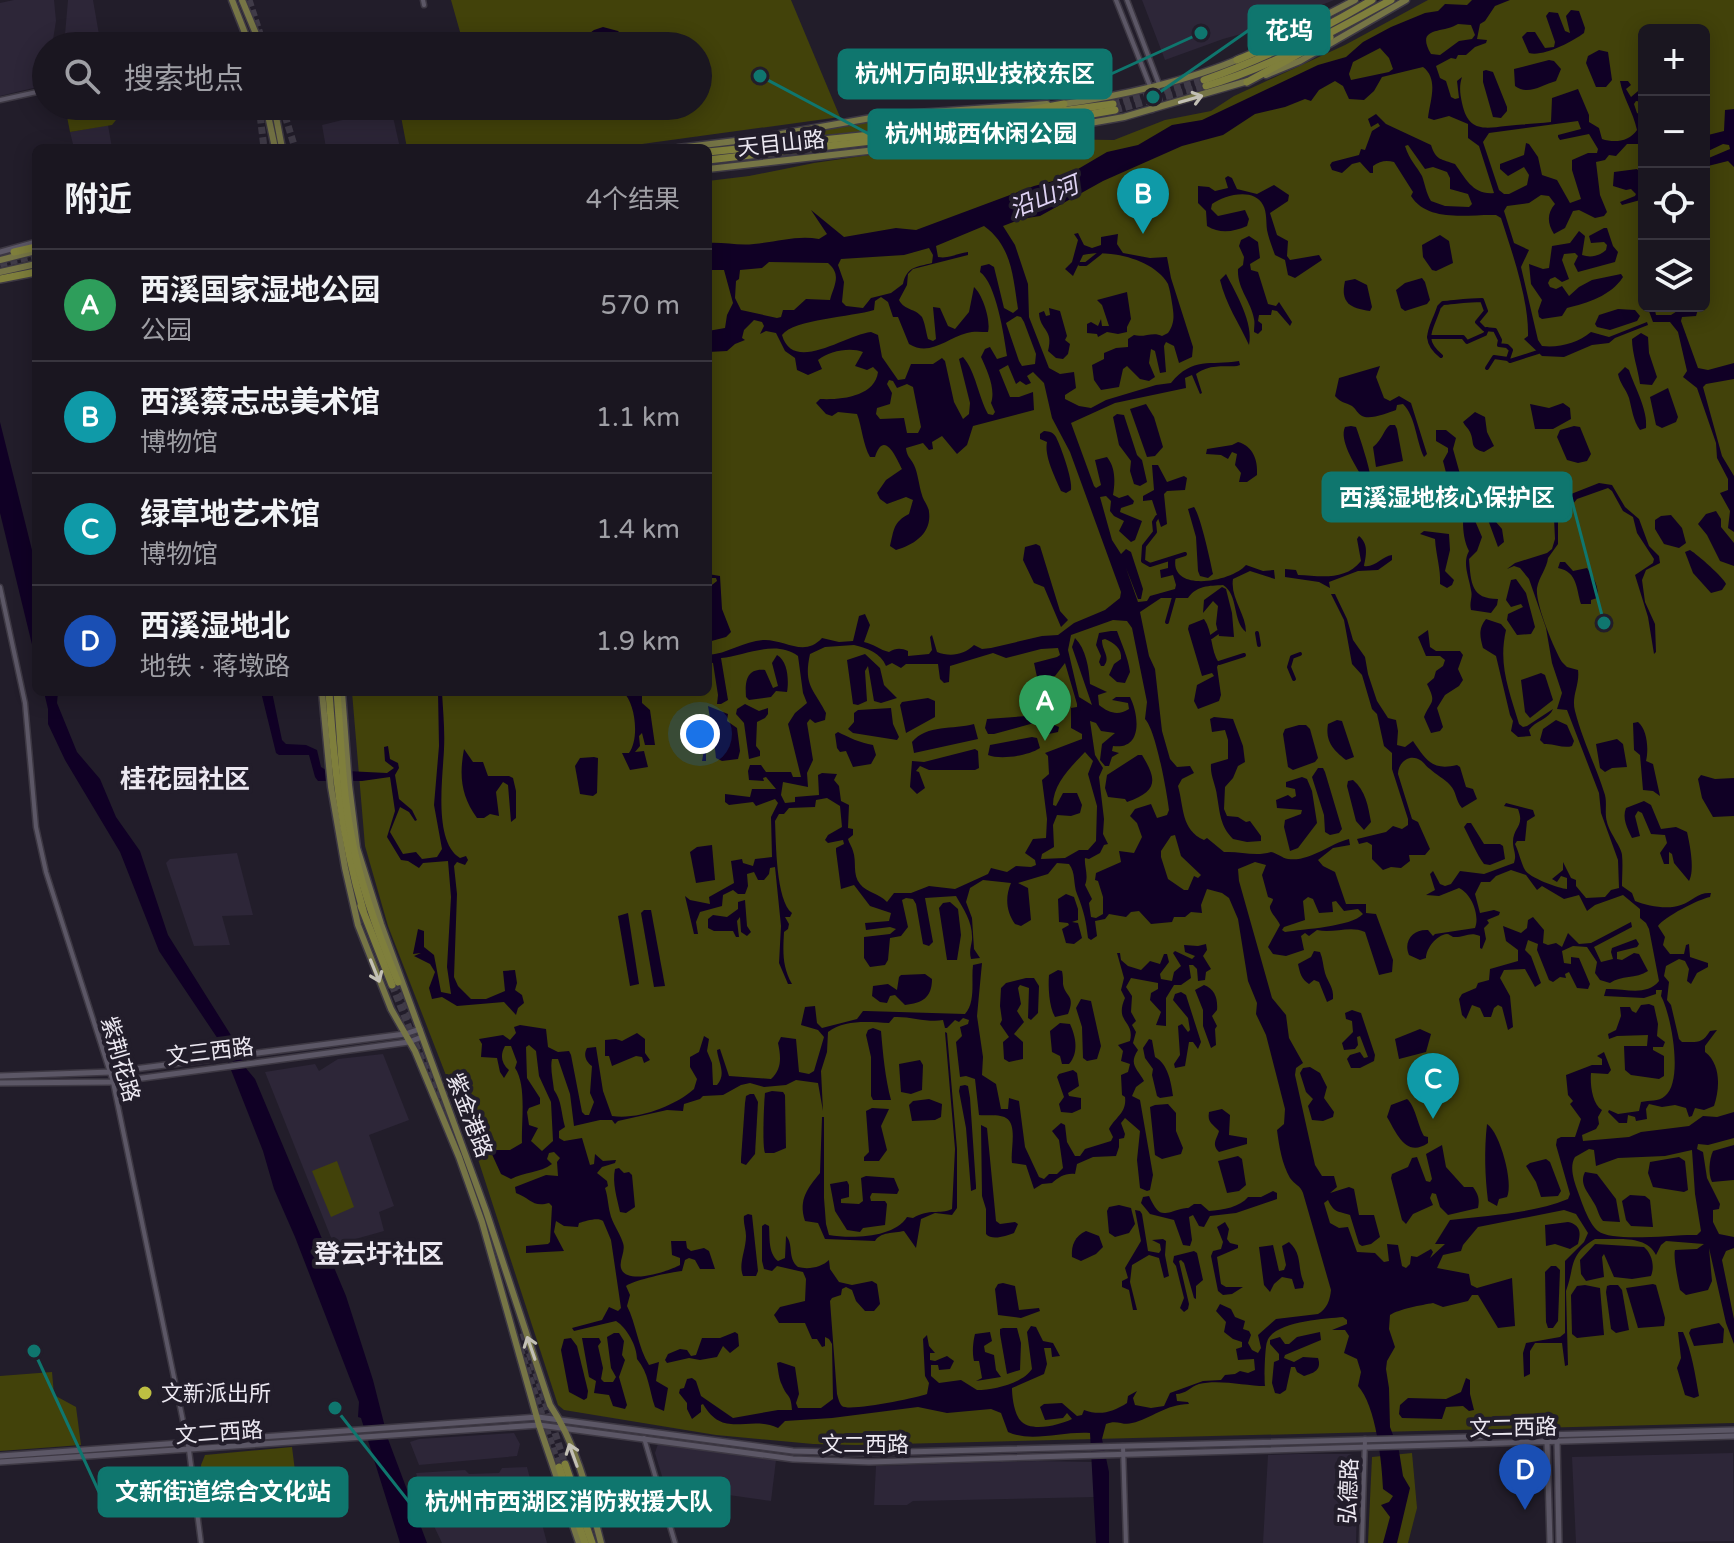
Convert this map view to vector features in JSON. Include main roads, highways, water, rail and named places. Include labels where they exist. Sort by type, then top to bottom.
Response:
[{"type":"highway","points":[[1237,60],[1269,49],[1372,0]]},
{"type":"highway","points":[[1372,0],[1297,42],[1205,83],[1235,78],[1272,62],[1391,0]]},
{"type":"highway","points":[[1247,82],[1310,50],[1366,14]]},
{"type":"highway","points":[[904,131],[1064,104]]},
{"type":"highway","points":[[712,152],[1114,107],[884,141],[712,160]]},
{"type":"highway","points":[[884,141],[951,138],[1074,125]]},
{"type":"highway","points":[[14,252],[32,248]]},
{"type":"highway","points":[[0,279],[32,273]]},
{"type":"highway","points":[[330,696],[345,841],[366,909]]},
{"type":"highway","points":[[339,769],[340,696]]},
{"type":"highway","points":[[340,786],[352,817]]},
{"type":"highway","points":[[336,819],[340,786]]},
{"type":"highway","points":[[357,848],[366,909]]},
{"type":"highway","points":[[341,851],[395,983]]},
{"type":"highway","points":[[582,1543],[562,1466],[592,1543]]},
{"type":"main road","points":[[232,0],[245,32]]},
{"type":"main road","points":[[242,0],[255,32]]},
{"type":"main road","name":"天目山路","points":[[711,144],[888,115],[1064,104],[1121,94],[1237,60],[1355,0]]},
{"type":"main road","name":"天目山路","points":[[712,169],[974,140],[1152,110],[1247,82],[1300,61],[1406,0]]},
{"type":"main road","points":[[269,120],[274,144]]},
{"type":"main road","points":[[277,120],[281,144]]},
{"type":"main road","points":[[0,252],[32,248]]},
{"type":"main road","points":[[0,260],[32,248]]},
{"type":"main road","points":[[0,272],[32,265]]},
{"type":"main road","points":[[322,696],[323,713],[339,769],[340,786]]},
{"type":"main road","name":"紫金港路","points":[[352,817],[357,848],[381,924],[486,1211],[550,1405],[562,1423],[589,1498],[601,1543]]},
{"type":"main road","name":"紫金港路","points":[[336,819],[352,905],[367,952],[441,1112],[482,1222],[538,1421],[582,1543]]},
{"type":"main road","name":"文三西路","points":[[0,1076],[111,1072],[421,1033]]},
{"type":"main road","name":"文三西路","points":[[0,1083],[113,1082],[409,1042],[421,1033]]},
{"type":"main road","name":"文二西路","points":[[0,1456],[357,1433],[391,1434],[538,1421]]},
{"type":"main road","name":"文二西路","points":[[0,1462],[189,1450],[357,1433],[388,1427],[538,1421],[825,1453],[1365,1443]]},
{"type":"main road","name":"文二西路","points":[[562,1423],[793,1459],[869,1462],[1375,1442],[1547,1443],[1734,1436]]},
{"type":"main road","name":"文二西路","points":[[1400,1442],[1734,1430]]},
{"type":"main road","points":[[1550,1543],[1547,1443],[1554,1435],[1559,1442],[1559,1543]]},
{"type":"water","name":"沿山河","points":[[1510,0],[1495,6],[1480,24],[1477,39],[1487,40],[1486,43],[1466,55],[1458,55],[1456,59],[1451,58],[1436,66],[1440,78],[1446,81],[1451,97],[1455,99],[1459,98],[1457,81],[1462,77],[1460,93],[1465,112],[1477,126],[1490,128],[1551,122],[1552,98],[1578,89],[1589,122],[1599,128],[1602,139],[1621,140],[1637,130],[1620,81],[1628,81],[1631,85],[1626,89],[1631,97],[1638,91],[1638,101],[1634,104],[1638,114],[1638,144],[1627,144],[1616,156],[1609,155],[1605,160],[1596,162],[1600,195],[1607,212],[1604,216],[1595,218],[1579,210],[1573,211],[1565,228],[1554,234],[1549,218],[1555,204],[1549,196],[1541,195],[1529,203],[1507,206],[1504,211],[1514,243],[1529,250],[1521,267],[1542,346],[1568,344],[1591,332],[1609,337],[1647,322],[1648,325],[1609,343],[1592,345],[1564,357],[1542,356],[1524,339],[1528,336],[1526,307],[1501,218],[1496,215],[1438,214],[1418,205],[1394,162],[1378,163],[1373,166],[1373,173],[1360,162],[1352,164],[1342,173],[1332,170],[1332,162],[1359,155],[1361,149],[1365,150],[1372,131],[1380,126],[1378,123],[1371,127],[1368,119],[1376,114],[1386,124],[1431,145],[1437,157],[1455,164],[1475,189],[1494,193],[1479,146],[1468,138],[1468,124],[1449,116],[1434,120],[1428,118],[1432,84],[1423,67],[1382,77],[1364,100],[1349,99],[1343,86],[1335,81],[1319,90],[1311,101],[1305,99],[1255,114],[1223,135],[1182,146],[1103,181],[1040,216],[1003,226],[1015,245],[1028,284],[1029,317],[1049,368],[1060,374],[1074,372],[1076,388],[1065,395],[1065,399],[1091,408],[1106,400],[1171,383],[1195,365],[1239,361],[1240,365],[1237,366],[1211,367],[1196,374],[1200,394],[1192,375],[1185,378],[1186,388],[1115,403],[1071,423],[1094,486],[1101,485],[1095,460],[1107,457],[1113,471],[1113,495],[1119,498],[1128,495],[1134,501],[1121,508],[1120,512],[1142,521],[1135,540],[1131,542],[1119,531],[1124,521],[1110,511],[1111,501],[1106,496],[1100,497],[1112,540],[1121,554],[1126,549],[1131,552],[1143,589],[1141,599],[1138,599],[1126,568],[1138,602],[1175,589],[1173,575],[1161,578],[1160,570],[1168,568],[1168,560],[1173,556],[1176,556],[1176,568],[1181,576],[1191,580],[1215,580],[1246,565],[1263,571],[1274,570],[1275,579],[1250,571],[1233,579],[1246,632],[1231,595],[1223,585],[1199,588],[1188,598],[1161,598],[1140,612],[1149,656],[1155,669],[1162,731],[1170,759],[1177,767],[1190,766],[1194,773],[1182,779],[1178,786],[1191,830],[1224,852],[1271,852],[1288,859],[1304,858],[1349,839],[1350,845],[1333,848],[1318,860],[1335,872],[1346,904],[1366,904],[1366,913],[1376,914],[1393,960],[1392,972],[1379,975],[1365,932],[1353,929],[1317,930],[1309,936],[1305,933],[1301,936],[1304,950],[1286,956],[1273,954],[1268,947],[1280,925],[1271,911],[1273,899],[1268,897],[1262,875],[1266,865],[1255,862],[1238,869],[1272,998],[1286,1015],[1289,1038],[1303,1063],[1296,1068],[1295,1075],[1315,1165],[1322,1176],[1334,1176],[1337,1187],[1330,1193],[1349,1187],[1354,1189],[1359,1215],[1374,1215],[1380,1237],[1371,1244],[1359,1244],[1350,1215],[1334,1209],[1328,1200],[1324,1203],[1330,1223],[1339,1228],[1348,1227],[1357,1252],[1375,1253],[1384,1262],[1389,1261],[1387,1244],[1398,1245],[1402,1266],[1406,1268],[1411,1256],[1417,1257],[1431,1249],[1430,1258],[1445,1244],[1435,1244],[1450,1220],[1525,1211],[1568,1199],[1570,1194],[1556,1145],[1561,1137],[1575,1137],[1581,1119],[1570,1104],[1573,1101],[1568,1095],[1566,1075],[1592,1065],[1602,1065],[1602,1059],[1597,1056],[1604,1052],[1611,1070],[1608,1074],[1591,1073],[1594,1099],[1602,1110],[1598,1117],[1599,1124],[1596,1129],[1582,1135],[1583,1141],[1629,1137],[1641,1132],[1689,1126],[1703,1116],[1717,1117],[1734,1112],[1734,1138],[1708,1145],[1698,1144],[1697,1149],[1703,1152],[1707,1178],[1720,1204],[1719,1209],[1713,1210],[1713,1222],[1719,1234],[1734,1237],[1734,1248],[1726,1251],[1722,1260],[1734,1319],[1734,1344],[1726,1323],[1709,1248],[1712,1281],[1708,1290],[1686,1295],[1680,1290],[1675,1250],[1697,1249],[1704,1244],[1666,1241],[1656,1255],[1651,1248],[1638,1241],[1595,1239],[1576,1256],[1566,1291],[1568,1365],[1565,1366],[1562,1343],[1535,1343],[1530,1351],[1530,1374],[1524,1377],[1523,1353],[1526,1343],[1560,1337],[1565,1333],[1565,1261],[1584,1242],[1588,1233],[1576,1214],[1564,1210],[1478,1227],[1461,1251],[1443,1255],[1437,1268],[1469,1274],[1471,1285],[1477,1288],[1512,1278],[1515,1326],[1498,1328],[1478,1295],[1472,1295],[1468,1301],[1443,1307],[1433,1303],[1390,1315],[1389,1329],[1395,1347],[1386,1369],[1390,1427],[1399,1451],[1403,1476],[1410,1488],[1397,1543],[1383,1543],[1390,1517],[1381,1505],[1393,1496],[1383,1489],[1374,1420],[1358,1386],[1361,1372],[1357,1359],[1344,1353],[1349,1336],[1345,1330],[1332,1330],[1347,1324],[1343,1317],[1300,1322],[1271,1335],[1266,1345],[1265,1386],[1224,1382],[1199,1384],[1176,1394],[1177,1401],[1189,1404],[1173,1406],[1132,1423],[1106,1424],[1102,1439],[1109,1472],[1109,1543],[1096,1543],[1090,1433],[1037,1437],[1017,1435],[1008,1432],[1001,1413],[991,1409],[947,1413],[918,1407],[785,1421],[778,1428],[757,1423],[728,1424],[711,1415],[703,1404],[701,1412],[692,1419],[687,1403],[679,1393],[687,1379],[692,1378],[701,1396],[733,1418],[792,1410],[790,1398],[779,1377],[777,1363],[780,1362],[795,1367],[798,1408],[821,1408],[833,1399],[832,1344],[829,1339],[825,1337],[825,1346],[822,1347],[817,1339],[812,1339],[805,1323],[779,1323],[774,1315],[780,1307],[805,1301],[806,1279],[803,1272],[777,1266],[772,1271],[764,1269],[762,1226],[765,1224],[769,1226],[771,1250],[778,1261],[785,1258],[786,1236],[798,1267],[815,1267],[829,1260],[830,1269],[839,1282],[852,1285],[872,1281],[877,1284],[880,1304],[874,1311],[865,1311],[852,1290],[846,1287],[841,1295],[830,1301],[837,1394],[841,1405],[847,1407],[883,1404],[927,1394],[929,1383],[925,1376],[923,1339],[927,1335],[929,1346],[935,1353],[930,1353],[930,1360],[947,1356],[954,1361],[950,1369],[939,1370],[938,1365],[931,1365],[931,1376],[939,1383],[961,1380],[977,1390],[1015,1382],[1032,1369],[1027,1332],[1031,1326],[1036,1327],[1043,1341],[1053,1343],[1060,1356],[1052,1357],[1051,1348],[1044,1348],[1047,1364],[1044,1374],[1012,1388],[1016,1413],[1025,1424],[1045,1427],[1072,1419],[1067,1413],[1063,1418],[1045,1420],[1040,1407],[1044,1404],[1062,1403],[1077,1416],[1082,1415],[1084,1410],[1106,1412],[1127,1403],[1128,1396],[1137,1391],[1133,1398],[1135,1405],[1151,1408],[1164,1406],[1170,1393],[1203,1381],[1221,1380],[1225,1375],[1255,1370],[1254,1359],[1238,1360],[1236,1349],[1242,1347],[1242,1342],[1224,1332],[1226,1322],[1216,1311],[1220,1304],[1245,1321],[1243,1329],[1251,1335],[1248,1343],[1258,1353],[1261,1348],[1258,1335],[1276,1319],[1318,1314],[1328,1304],[1331,1290],[1303,1193],[1290,1178],[1283,1161],[1277,1130],[1284,1124],[1285,1109],[1266,1035],[1256,1014],[1257,1003],[1248,981],[1238,919],[1229,898],[1222,893],[1207,889],[1201,905],[1202,913],[1191,912],[1185,917],[1174,917],[1172,922],[1151,924],[1139,911],[1131,912],[1126,917],[1109,914],[1105,919],[1095,921],[1097,936],[1091,940],[1071,867],[1057,863],[1048,874],[1018,883],[1028,888],[1031,920],[1021,926],[1015,924],[1008,909],[1011,883],[983,880],[970,888],[966,902],[972,918],[974,949],[980,958],[971,959],[971,928],[956,896],[925,898],[933,942],[929,946],[923,944],[916,904],[913,899],[906,898],[902,900],[908,927],[901,936],[890,938],[885,965],[870,967],[864,958],[864,937],[890,934],[896,929],[866,930],[865,923],[889,921],[891,913],[870,906],[854,885],[841,889],[836,848],[844,844],[843,840],[828,843],[825,840],[842,827],[840,806],[827,798],[816,800],[815,807],[789,808],[784,814],[779,814],[775,821],[780,884],[792,913],[790,917],[785,917],[789,924],[784,932],[783,946],[785,965],[792,984],[788,984],[779,963],[781,926],[775,867],[770,868],[764,880],[758,880],[754,872],[747,874],[745,894],[733,890],[723,895],[722,906],[700,912],[696,922],[698,934],[694,934],[685,896],[710,904],[709,897],[734,883],[731,861],[742,859],[743,863],[753,866],[755,859],[772,857],[771,817],[778,803],[775,799],[756,806],[753,802],[729,805],[725,802],[725,794],[750,797],[752,789],[776,789],[766,777],[764,781],[749,780],[750,765],[761,765],[766,772],[791,772],[793,777],[801,777],[788,724],[807,703],[798,656],[789,651],[770,649],[721,658],[728,700],[717,704],[712,654],[763,640],[801,647],[815,644],[822,638],[853,641],[859,616],[865,614],[870,625],[864,642],[889,652],[905,650],[908,656],[929,654],[932,635],[937,652],[957,654],[974,645],[982,649],[991,648],[1058,635],[1074,623],[1105,610],[1120,598],[1121,592],[1070,452],[1052,418],[1044,383],[1033,372],[1027,376],[1031,383],[1026,385],[1020,381],[1016,384],[1008,365],[999,370],[1010,397],[1033,392],[1034,410],[973,426],[967,445],[957,454],[942,436],[932,442],[933,449],[929,450],[923,443],[906,448],[929,510],[928,526],[909,545],[896,550],[890,546],[895,527],[909,514],[913,500],[906,497],[887,504],[877,493],[886,480],[902,469],[897,459],[886,445],[882,445],[875,457],[870,457],[857,414],[838,412],[832,416],[816,403],[820,399],[837,399],[864,392],[878,372],[873,367],[867,370],[855,366],[863,352],[846,350],[818,360],[822,369],[808,375],[797,370],[795,358],[785,351],[776,333],[766,331],[760,334],[764,326],[762,322],[754,320],[744,330],[742,338],[745,340],[727,351],[712,352],[712,330],[725,328],[733,303],[724,270],[712,270],[712,243],[819,239],[827,234],[811,210],[844,237],[896,228],[916,230],[1061,179],[1107,152],[1138,145],[1172,125],[1202,120],[1318,65],[1346,57],[1363,42],[1391,27],[1438,11],[1445,4]],"holes":[[[1458,24],[1471,25],[1475,35],[1472,39],[1459,41],[1440,55],[1431,54],[1426,39],[1428,35]],[[1380,48],[1393,69],[1351,80],[1349,74],[1353,62]],[[1578,121],[1581,129],[1558,137],[1560,140],[1589,134],[1598,149],[1597,153],[1588,153],[1572,160],[1581,199],[1570,203],[1557,180],[1542,175],[1538,157],[1526,143],[1524,155],[1500,164],[1500,169],[1508,176],[1524,167],[1529,175],[1527,185],[1504,194],[1499,190],[1483,142],[1489,133]],[[1408,145],[1425,169],[1433,167],[1447,172],[1450,189],[1468,194],[1472,204],[1469,207],[1445,206],[1431,201],[1422,176],[1405,146]],[[984,226],[1000,243],[1010,263],[1018,309],[1013,313],[1004,308],[994,267],[989,264],[981,266],[980,272],[995,298],[1007,356],[997,359],[990,347],[981,357],[992,386],[993,415],[988,414],[963,357],[959,359],[970,403],[969,414],[963,419],[954,402],[942,358],[933,364],[911,364],[905,379],[898,380],[882,357],[878,335],[871,332],[808,352],[788,346],[782,335],[788,330],[798,325],[874,310],[875,301],[881,297],[888,302],[893,317],[898,317],[909,344],[917,347],[931,348],[969,332],[988,332],[986,308],[974,287],[969,312],[955,329],[948,326],[940,308],[933,307],[936,339],[933,341],[928,339],[922,317],[899,300],[907,285],[908,274],[913,269],[968,255],[968,252],[938,257],[936,246]],[[929,248],[933,255],[932,263],[913,268],[903,284],[891,293],[871,298],[863,308],[846,306],[842,302],[844,282],[838,265],[841,259],[904,255]],[[769,262],[828,263],[836,276],[830,300],[806,299],[794,310],[783,310],[781,317],[777,318],[741,310],[735,298],[740,270],[762,268]],[[1017,316],[1021,317],[1036,354],[1035,364],[1022,366],[1006,323]],[[889,380],[897,388],[907,384],[913,387],[921,427],[918,433],[907,433],[904,418],[880,419],[876,414],[877,408],[890,404],[892,393],[887,384]],[[1113,620],[1127,621],[1132,628],[1147,702],[1145,719],[1157,748],[1169,810],[1167,815],[1157,818],[1151,804],[1135,809],[1130,816],[1137,823],[1142,837],[1134,853],[1119,851],[1121,862],[1096,873],[1095,880],[1103,897],[1103,914],[1096,918],[1091,917],[1089,903],[1092,899],[1085,885],[1085,858],[1100,853],[1108,844],[1103,834],[1099,777],[1103,768],[1095,755],[1090,721],[1096,723],[1101,731],[1115,733],[1102,744],[1100,760],[1105,766],[1109,766],[1112,757],[1119,753],[1112,751],[1113,746],[1130,743],[1136,721],[1130,697],[1112,700],[1128,703],[1129,709],[1121,712],[1110,712],[1099,705],[1098,695],[1107,692],[1090,684],[1088,665],[1075,638],[1072,647],[1092,705],[1079,697],[1068,650],[1071,635]],[[854,645],[877,654],[886,666],[892,663],[901,668],[906,664],[938,664],[940,679],[944,683],[949,682],[950,666],[993,653],[1006,658],[1058,648],[1060,655],[1057,657],[1034,663],[1037,677],[1055,676],[1065,663],[1077,704],[1077,707],[1071,708],[1071,728],[1082,734],[1082,739],[1045,753],[1049,774],[1042,780],[1046,838],[1033,839],[1025,853],[1035,860],[1036,865],[1016,866],[1007,872],[991,868],[988,874],[955,889],[929,886],[911,893],[894,893],[887,902],[863,887],[856,876],[854,855],[848,839],[853,835],[853,829],[848,828],[849,805],[841,801],[839,786],[834,780],[837,774],[818,775],[819,795],[795,797],[795,802],[785,803],[781,795],[783,782],[808,787],[807,773],[813,760],[807,723],[810,719],[815,723],[825,720],[826,713],[809,680],[808,665],[810,654],[825,647]],[[1085,752],[1093,761],[1088,774],[1097,806],[1096,841],[1088,850],[1079,850],[1065,858],[1041,859],[1042,854],[1054,847],[1053,825],[1057,815],[1080,813],[1082,805],[1077,793],[1063,793],[1056,806],[1053,805],[1056,789]],[[1175,835],[1181,856],[1201,875],[1198,878],[1194,876],[1188,890],[1168,879],[1161,857],[1161,851]],[[1308,897],[1313,899],[1319,913],[1333,912],[1332,902],[1336,901],[1344,911],[1358,909],[1363,914],[1348,922],[1285,932],[1282,930],[1284,927],[1305,920],[1303,901]],[[1589,1149],[1594,1150],[1596,1166],[1618,1158],[1665,1156],[1692,1150],[1701,1231],[1697,1235],[1631,1237],[1617,1237],[1598,1231],[1584,1207],[1572,1165],[1575,1157]]]},
{"type":"water","points":[[1571,10],[1579,11],[1584,33],[1549,51],[1529,53],[1522,37],[1527,32],[1535,32],[1545,48],[1554,47],[1546,16],[1549,12],[1558,13],[1565,31],[1570,33],[1566,16]]},
{"type":"water","points":[[603,27],[619,32],[591,32]]},
{"type":"water","points":[[1599,50],[1608,52],[1612,80],[1606,87],[1596,87],[1586,63],[1588,56]]},
{"type":"water","points":[[1549,60],[1561,69],[1556,81],[1530,90],[1515,86],[1514,69]]},
{"type":"water","points":[[1483,71],[1493,72],[1507,107],[1501,118],[1493,117],[1483,82]]},
{"type":"water","points":[[1734,109],[1734,167],[1728,161],[1710,166],[1710,157],[1730,149],[1729,145],[1723,144],[1710,150],[1710,134],[1724,131],[1725,110]]},
{"type":"water","points":[[1638,170],[1638,201],[1622,205],[1620,202],[1636,194],[1631,189],[1613,186],[1614,172]]},
{"type":"water","points":[[1228,176],[1237,189],[1257,194],[1274,185],[1289,195],[1288,201],[1270,213],[1277,235],[1288,241],[1287,256],[1290,260],[1319,255],[1322,260],[1295,278],[1288,275],[1285,260],[1275,255],[1264,208],[1253,196],[1239,194],[1224,198],[1212,204],[1211,209],[1218,216],[1245,210],[1249,219],[1247,226],[1227,231],[1207,226],[1206,211],[1198,203],[1198,186],[1215,191],[1228,188],[1225,178]]},
{"type":"water","points":[[1607,228],[1618,252],[1615,262],[1578,272],[1574,264],[1578,256],[1575,253],[1564,254],[1562,260],[1569,279],[1562,282],[1555,277],[1548,283],[1556,289],[1562,286],[1569,296],[1592,280],[1621,274],[1623,277],[1618,284],[1605,294],[1567,308],[1562,316],[1539,317],[1542,300],[1531,284],[1529,264],[1549,268],[1552,246],[1570,243],[1579,231],[1585,236],[1582,255],[1601,254],[1607,245],[1604,242],[1591,243],[1589,236]]},
{"type":"water","points":[[1078,233],[1084,245],[1092,248],[1101,245],[1101,237],[1118,234],[1117,244],[1123,253],[1150,258],[1167,257],[1193,347],[1192,357],[1179,363],[1174,346],[1166,342],[1166,372],[1160,373],[1155,351],[1151,349],[1149,363],[1155,377],[1149,381],[1140,379],[1127,366],[1123,369],[1119,387],[1101,390],[1094,380],[1092,365],[1104,359],[1104,353],[1128,347],[1128,339],[1134,335],[1162,336],[1168,333],[1173,322],[1173,307],[1168,284],[1161,275],[1130,258],[1105,253],[1083,255],[1073,276],[1065,269],[1072,262],[1078,240],[1074,234]]},
{"type":"water","points":[[1440,235],[1449,241],[1453,263],[1436,271],[1423,257],[1422,245]]},
{"type":"water","points":[[1249,236],[1258,242],[1260,258],[1250,264],[1251,270],[1258,272],[1268,304],[1276,306],[1279,302],[1292,322],[1290,326],[1277,311],[1272,310],[1271,315],[1259,315],[1262,330],[1258,334],[1254,332],[1252,313],[1238,276],[1244,257],[1239,246],[1241,240]]},
{"type":"water","points":[[1226,274],[1247,318],[1249,345],[1220,280]]},
{"type":"water","points":[[1422,278],[1430,300],[1427,304],[1405,311],[1401,308],[1396,290],[1405,283]]},
{"type":"water","points":[[1355,279],[1367,285],[1372,307],[1370,311],[1352,306],[1345,299],[1345,281]]},
{"type":"water","points":[[1127,292],[1131,319],[1127,332],[1107,332],[1098,337],[1097,334],[1087,333],[1087,324],[1091,322],[1098,326],[1101,319],[1102,326],[1109,326],[1102,305],[1097,300]]},
{"type":"water","points":[[1049,308],[1060,311],[1067,336],[1065,340],[1070,344],[1068,354],[1063,359],[1056,358],[1048,351],[1049,338],[1039,313],[1044,311],[1046,316],[1050,315]]},
{"type":"water","points":[[1618,309],[1635,310],[1640,316],[1637,321],[1610,330],[1597,327],[1595,324],[1599,315]]},
{"type":"water","points":[[1649,312],[1671,315],[1676,312],[1697,312],[1696,316],[1682,317],[1681,321],[1698,368],[1708,370],[1734,363],[1734,379],[1703,387],[1722,456],[1734,476],[1734,532],[1728,528],[1730,511],[1720,493],[1728,490],[1728,479],[1717,458],[1716,443],[1697,388],[1683,377],[1687,371],[1678,332],[1670,322],[1653,322]]},
{"type":"water","points":[[1641,333],[1648,337],[1649,353],[1657,377],[1652,385],[1640,384],[1632,339]]},
{"type":"water","points":[[1380,366],[1376,377],[1384,398],[1390,401],[1399,396],[1411,403],[1427,454],[1424,457],[1411,416],[1403,404],[1388,413],[1365,417],[1335,396],[1339,378]]},
{"type":"water","points":[[1625,367],[1629,370],[1645,414],[1646,428],[1640,430],[1618,374]]},
{"type":"water","points":[[1668,388],[1678,417],[1676,422],[1662,428],[1656,425],[1650,397]]},
{"type":"water","points":[[1563,403],[1570,408],[1571,419],[1553,429],[1535,429],[1530,404],[1549,408]]},
{"type":"water","points":[[1146,404],[1154,417],[1163,447],[1155,456],[1147,457],[1130,409]]},
{"type":"water","points":[[1475,412],[1485,417],[1487,432],[1494,446],[1484,452],[1474,447],[1463,422]]},
{"type":"water","points":[[1124,415],[1137,455],[1142,460],[1147,482],[1140,486],[1134,484],[1131,461],[1119,445],[1113,417]]},
{"type":"water","points":[[0,422],[32,550],[32,645],[0,513]]},
{"type":"water","points":[[1390,425],[1395,425],[1397,429],[1403,461],[1376,467],[1373,447]]},
{"type":"water","points":[[1345,427],[1356,427],[1370,475],[1362,477],[1348,452],[1344,432]]},
{"type":"water","points":[[1580,427],[1591,454],[1587,461],[1578,463],[1567,460],[1557,437],[1560,430]]},
{"type":"water","points":[[1436,430],[1446,430],[1456,438],[1453,449],[1465,492],[1455,495],[1450,488],[1443,461],[1448,448],[1436,441]]},
{"type":"water","points":[[1044,431],[1055,435],[1063,456],[1071,485],[1071,490],[1066,493],[1061,491],[1051,466],[1047,442],[1040,439]]},
{"type":"water","points":[[1238,442],[1251,450],[1257,464],[1257,475],[1247,482],[1239,482],[1241,473],[1235,465],[1237,454],[1232,452],[1228,459],[1206,454],[1207,449]]},
{"type":"water","points":[[1152,465],[1158,465],[1167,482],[1184,476],[1187,478],[1185,490],[1164,494],[1167,524],[1161,527],[1152,500],[1143,501],[1143,496],[1154,490]]},
{"type":"water","points":[[1599,483],[1612,485],[1625,507],[1639,519],[1649,546],[1659,556],[1660,563],[1646,570],[1642,580],[1645,602],[1655,624],[1656,652],[1654,654],[1648,617],[1635,575],[1653,563],[1654,559],[1637,533],[1633,517],[1623,511],[1608,488],[1577,499],[1558,522],[1558,544],[1548,558],[1537,595],[1550,637],[1562,662],[1578,670],[1575,711],[1605,796],[1608,826],[1621,852],[1622,886],[1632,893],[1635,901],[1664,907],[1681,905],[1699,895],[1711,893],[1710,897],[1682,909],[1658,926],[1665,937],[1663,945],[1670,954],[1684,954],[1689,944],[1690,957],[1708,963],[1708,967],[1697,973],[1691,984],[1687,981],[1689,969],[1685,961],[1679,959],[1666,966],[1664,976],[1669,982],[1667,1000],[1679,1039],[1682,1042],[1699,1041],[1710,1031],[1717,1030],[1705,1046],[1718,1077],[1714,1106],[1704,1110],[1695,1108],[1689,1117],[1686,1108],[1649,1104],[1647,1119],[1636,1121],[1635,1117],[1628,1115],[1627,1123],[1619,1123],[1609,1110],[1618,1114],[1639,1111],[1641,1102],[1665,1096],[1671,1088],[1675,1063],[1672,1032],[1662,990],[1656,990],[1656,994],[1644,998],[1604,996],[1606,989],[1648,989],[1659,981],[1649,929],[1640,918],[1640,909],[1623,895],[1587,911],[1579,895],[1564,899],[1542,886],[1537,890],[1526,875],[1511,870],[1490,882],[1481,882],[1475,894],[1480,913],[1500,912],[1487,920],[1489,923],[1484,928],[1486,939],[1482,949],[1480,936],[1453,937],[1447,934],[1432,943],[1426,958],[1420,960],[1409,955],[1407,950],[1408,941],[1418,932],[1428,930],[1433,936],[1475,928],[1476,912],[1464,891],[1459,888],[1439,896],[1426,895],[1435,890],[1430,874],[1433,871],[1440,884],[1445,886],[1451,884],[1460,871],[1484,874],[1514,863],[1514,837],[1520,815],[1518,809],[1504,806],[1506,803],[1533,810],[1535,816],[1527,821],[1525,841],[1515,844],[1527,873],[1567,889],[1567,878],[1561,876],[1557,882],[1552,879],[1563,870],[1563,862],[1586,898],[1605,897],[1611,890],[1619,888],[1618,860],[1601,813],[1599,793],[1567,710],[1557,709],[1562,693],[1552,663],[1546,628],[1529,579],[1520,568],[1514,566],[1507,569],[1552,549],[1554,518],[1566,496]]},
{"type":"water","points":[[1485,486],[1493,492],[1496,522],[1502,529],[1504,542],[1498,547],[1478,490]]},
{"type":"water","points":[[1470,499],[1482,537],[1477,551],[1469,559],[1471,575],[1477,593],[1498,599],[1491,613],[1471,610],[1466,565],[1469,551],[1463,520],[1464,500]]},
{"type":"water","points":[[1194,507],[1213,574],[1208,578],[1200,576],[1198,571],[1196,537],[1188,509]]},
{"type":"water","points":[[1716,511],[1721,527],[1734,543],[1734,566],[1720,561],[1698,524],[1706,514]]},
{"type":"water","points":[[1671,515],[1682,528],[1686,543],[1679,548],[1664,544],[1655,529],[1655,520]]},
{"type":"water","points":[[1424,531],[1449,534],[1450,550],[1445,571],[1454,580],[1447,588],[1440,584],[1435,539],[1420,534]]},
{"type":"water","points":[[1359,536],[1366,546],[1364,566],[1392,555],[1392,560],[1378,570],[1358,571],[1329,582],[1330,588],[1319,582],[1285,577],[1285,569],[1296,570],[1298,575],[1315,576],[1348,572],[1361,561]]},
{"type":"water","points":[[1040,546],[1060,611],[1068,620],[1061,627],[1044,587],[1034,583],[1023,560],[1025,547]]},
{"type":"water","points":[[1690,550],[1724,581],[1726,584],[1722,590],[1711,593],[1693,573],[1685,552]]},
{"type":"water","points":[[1560,562],[1565,562],[1573,571],[1587,568],[1598,590],[1597,598],[1591,600],[1591,604],[1581,604],[1573,577],[1558,568]]},
{"type":"water","points":[[712,575],[720,576],[722,609],[731,632],[726,637],[712,641],[712,585],[716,578],[712,578]]},
{"type":"water","points":[[1516,579],[1526,593],[1535,627],[1531,634],[1517,635],[1507,620],[1508,614],[1523,607],[1521,604],[1511,607],[1506,600],[1511,580]]},
{"type":"water","points":[[1222,587],[1226,589],[1232,613],[1234,637],[1219,636],[1216,624],[1218,606],[1213,601],[1203,613],[1204,600]]},
{"type":"water","points":[[1331,594],[1335,594],[1353,640],[1365,657],[1377,701],[1388,718],[1396,720],[1397,745],[1405,747],[1413,741],[1430,762],[1460,767],[1466,787],[1473,789],[1477,799],[1462,808],[1445,780],[1416,758],[1405,760],[1398,774],[1412,819],[1418,822],[1430,849],[1425,855],[1409,855],[1410,861],[1401,868],[1383,870],[1372,859],[1372,845],[1367,842],[1359,844],[1357,839],[1386,832],[1393,826],[1402,829],[1408,825],[1408,819],[1392,769],[1392,753],[1384,746],[1377,714],[1372,709],[1362,675],[1352,664],[1344,620]]},
{"type":"water","points":[[1204,619],[1219,663],[1221,695],[1219,701],[1198,709],[1194,701],[1197,685],[1214,676],[1212,673],[1202,676],[1188,629],[1189,625]]},
{"type":"water","points":[[1486,619],[1501,624],[1506,630],[1504,666],[1519,724],[1527,726],[1553,709],[1529,730],[1531,736],[1518,737],[1511,731],[1513,721],[1496,656],[1483,648],[1481,640]]},
{"type":"water","points":[[1428,630],[1430,647],[1436,651],[1460,651],[1463,655],[1458,669],[1463,680],[1445,695],[1437,708],[1443,727],[1431,733],[1424,717],[1432,699],[1427,684],[1445,660],[1440,656],[1426,656],[1418,637]]},
{"type":"water","points":[[1117,631],[1128,661],[1130,672],[1125,683],[1117,682],[1109,675],[1121,655],[1117,646],[1105,639],[1102,640],[1106,663],[1101,666],[1099,662],[1101,656],[1096,645],[1099,633]]},
{"type":"water","points":[[865,654],[880,668],[884,685],[897,698],[881,703],[874,701],[868,666],[865,671],[867,701],[853,704],[847,660]]},
{"type":"water","points":[[777,655],[786,666],[787,692],[776,691],[771,697],[749,700],[746,697],[747,681],[754,671],[765,670],[773,688],[778,686],[772,663]]},
{"type":"water","points":[[1541,673],[1545,675],[1553,700],[1530,718],[1525,712],[1521,680]]},
{"type":"water","points":[[45,696],[58,696],[57,703],[77,752],[100,779],[116,817],[140,851],[168,935],[255,1079],[346,1296],[388,1439],[427,1543],[400,1543],[361,1418],[358,1417],[359,1402],[274,1189],[263,1151],[220,1042],[159,951],[120,852],[65,760],[48,724]]},
{"type":"water","points":[[262,696],[273,696],[282,740],[286,744],[306,745],[317,750],[321,767],[326,770],[387,773],[394,768],[385,761],[384,747],[388,746],[390,759],[398,763],[395,775],[399,799],[412,810],[417,820],[400,807],[390,832],[403,854],[416,852],[422,859],[437,857],[442,849],[434,805],[439,746],[438,696],[442,696],[443,824],[452,850],[460,858],[466,856],[468,860],[465,865],[457,862],[454,866],[457,894],[454,977],[471,999],[486,999],[505,991],[503,971],[515,970],[515,990],[522,995],[524,1003],[516,1015],[504,1002],[457,1006],[442,997],[432,999],[429,988],[435,972],[430,964],[414,956],[421,953],[413,954],[418,929],[424,931],[424,947],[434,955],[441,992],[451,994],[447,967],[451,897],[448,861],[423,863],[419,868],[401,860],[387,837],[395,811],[390,777],[362,781],[318,781],[309,755],[276,753]]},
{"type":"water","points":[[642,696],[642,703],[650,710],[655,745],[645,745],[642,733],[639,736],[640,746],[635,752],[644,751],[648,767],[630,770],[622,753],[629,753],[635,730],[627,697]]},
{"type":"water","points":[[928,698],[935,701],[935,717],[906,733],[900,705],[902,702]]},
{"type":"water","points":[[745,704],[759,711],[768,708],[765,718],[757,722],[756,746],[760,756],[749,759],[744,723],[736,714],[737,709]]},
{"type":"water","points":[[708,706],[728,714],[727,721],[737,728],[738,759],[722,761],[716,758],[712,723],[709,722],[706,725],[706,761],[702,761],[704,750],[698,717],[710,718]]},
{"type":"water","points":[[891,708],[899,737],[897,740],[853,733],[848,729],[858,710]]},
{"type":"water","points":[[1034,711],[1059,727],[1058,732],[1044,735],[1034,723],[994,734],[988,734],[985,728],[987,719],[1027,716]]},
{"type":"water","points":[[1210,719],[1233,719],[1245,762],[1238,766],[1225,787],[1224,809],[1227,816],[1250,821],[1261,836],[1261,841],[1233,839],[1223,824],[1211,764],[1228,759],[1228,740],[1225,730],[1212,732]]},
{"type":"water","points":[[1556,720],[1567,725],[1574,741],[1572,746],[1544,744],[1540,740],[1543,729]]},
{"type":"water","points":[[1342,721],[1354,757],[1346,760],[1329,740],[1328,724]]},
{"type":"water","points":[[1638,722],[1645,734],[1646,761],[1653,764],[1660,796],[1643,790],[1640,755],[1634,750],[1633,723]]},
{"type":"water","points":[[974,724],[978,739],[914,753],[912,742],[925,732]]},
{"type":"water","points":[[1299,725],[1310,729],[1318,758],[1293,770],[1288,767],[1283,734],[1285,729]]},
{"type":"water","points":[[838,732],[873,745],[876,755],[871,764],[853,767],[846,751],[840,752],[837,748],[835,734]]},
{"type":"water","points":[[1037,738],[1040,748],[1035,751],[1007,757],[988,755],[990,745]]},
{"type":"water","points":[[1617,739],[1623,744],[1627,767],[1605,772],[1600,768],[1596,744]]},
{"type":"water","points":[[464,749],[473,762],[483,762],[488,776],[513,778],[516,818],[511,822],[508,785],[503,782],[496,792],[499,816],[490,814],[477,818],[463,785]]},
{"type":"water","points":[[975,749],[978,751],[979,768],[929,770],[920,766],[916,771],[925,788],[917,794],[910,787],[912,761],[924,762]]},
{"type":"water","points":[[1142,755],[1151,772],[1149,789],[1127,802],[1108,797],[1105,788],[1107,775]]},
{"type":"water","points":[[580,758],[598,758],[597,793],[593,796],[580,794],[575,766]]},
{"type":"water","points":[[1318,768],[1323,768],[1325,772],[1342,829],[1339,833],[1330,835],[1325,832],[1324,815],[1312,777]]},
{"type":"water","points":[[1701,775],[1715,779],[1734,778],[1734,816],[1713,817],[1702,798],[1698,779]]},
{"type":"water","points":[[1302,777],[1307,779],[1312,791],[1317,823],[1298,848],[1290,851],[1285,820],[1301,814],[1302,810],[1277,808],[1276,800],[1288,795],[1292,798],[1296,796],[1295,789],[1286,787],[1286,782]]},
{"type":"water","points":[[1353,780],[1364,794],[1369,810],[1371,822],[1364,830],[1356,821],[1347,786],[1348,781]]},
{"type":"water","points":[[1644,801],[1651,805],[1661,829],[1676,827],[1687,832],[1692,865],[1689,881],[1669,852],[1669,864],[1664,864],[1660,853],[1667,843],[1665,835],[1651,834],[1642,813],[1638,811],[1635,816],[1640,836],[1632,838],[1625,819],[1626,808]]},
{"type":"water","points":[[1471,823],[1484,844],[1503,846],[1505,859],[1484,864],[1464,827]]},
{"type":"water","points":[[712,845],[715,880],[696,883],[690,852],[697,847]]},
{"type":"water","points":[[1066,894],[1074,897],[1078,909],[1078,920],[1072,922],[1078,923],[1082,938],[1074,944],[1066,943],[1062,929],[1068,923],[1059,922],[1058,899]]},
{"type":"water","points":[[745,900],[747,926],[751,932],[747,936],[741,932],[740,917],[737,921],[739,937],[733,931],[708,928],[708,919],[713,915],[727,917],[738,909],[738,902]]},
{"type":"water","points":[[950,902],[958,909],[961,935],[957,960],[947,960],[939,908],[943,903]]},
{"type":"water","points":[[651,910],[665,986],[654,987],[641,913]]},
{"type":"water","points":[[628,913],[639,984],[630,986],[618,916]]},
{"type":"water","points":[[1533,917],[1544,930],[1543,943],[1556,943],[1562,947],[1568,933],[1579,944],[1591,943],[1631,922],[1632,927],[1594,947],[1601,962],[1613,959],[1612,948],[1636,939],[1637,947],[1617,952],[1617,959],[1639,954],[1648,971],[1610,983],[1600,980],[1595,973],[1597,962],[1587,947],[1573,946],[1562,951],[1564,963],[1571,964],[1571,957],[1579,958],[1590,984],[1588,989],[1577,988],[1569,972],[1565,974],[1566,978],[1560,977],[1553,982],[1549,980],[1537,950],[1538,944],[1528,940],[1525,950],[1531,956],[1541,983],[1535,987],[1525,969],[1504,970],[1500,978],[1510,996],[1513,1027],[1508,1030],[1502,1007],[1498,1005],[1491,1017],[1484,1017],[1480,1008],[1472,1005],[1466,1019],[1462,1015],[1459,999],[1462,994],[1476,988],[1478,983],[1489,980],[1490,969],[1518,961],[1518,950],[1506,941],[1503,926],[1521,933]]},
{"type":"water","points":[[1206,944],[1207,950],[1203,956],[1211,969],[1206,972],[1205,980],[1198,981],[1197,969],[1189,965],[1191,978],[1181,985],[1174,985],[1166,998],[1166,1026],[1156,1025],[1161,1012],[1150,1000],[1151,993],[1158,989],[1158,983],[1131,978],[1126,987],[1132,996],[1131,1012],[1136,1021],[1132,1025],[1136,1032],[1133,1043],[1138,1050],[1134,1063],[1144,1081],[1136,1087],[1132,1096],[1140,1100],[1153,1175],[1150,1190],[1140,1188],[1137,1160],[1140,1131],[1125,1118],[1121,1123],[1125,1134],[1124,1138],[1119,1139],[1116,1156],[1093,1157],[1077,1164],[1075,1174],[1065,1175],[1034,1189],[1026,1165],[1012,1163],[1013,1132],[1010,1121],[1000,1116],[979,1115],[975,1079],[960,1077],[956,1042],[962,1036],[960,1027],[968,1024],[969,1020],[955,1020],[945,1028],[943,1020],[894,1017],[889,1023],[849,1023],[828,1032],[827,1052],[821,1071],[823,1111],[818,1083],[796,1080],[786,1085],[764,1087],[750,1083],[741,1085],[723,1095],[703,1096],[684,1104],[683,1111],[667,1110],[615,1124],[612,1120],[600,1120],[574,1126],[570,1094],[558,1059],[552,1059],[554,1090],[565,1127],[559,1131],[559,1138],[564,1141],[582,1138],[590,1165],[594,1164],[595,1154],[603,1161],[616,1160],[597,1173],[607,1181],[605,1188],[610,1213],[624,1246],[621,1268],[631,1276],[639,1277],[667,1271],[680,1265],[680,1258],[672,1255],[671,1241],[686,1241],[691,1251],[704,1248],[709,1251],[715,1269],[700,1269],[695,1260],[689,1258],[685,1260],[682,1271],[626,1286],[630,1295],[627,1306],[642,1351],[649,1365],[659,1362],[656,1381],[668,1388],[664,1411],[655,1407],[633,1343],[620,1324],[616,1321],[574,1331],[572,1328],[602,1320],[609,1307],[618,1311],[621,1308],[611,1240],[603,1221],[588,1220],[579,1223],[578,1227],[564,1226],[556,1221],[554,1232],[564,1251],[526,1253],[526,1246],[550,1242],[552,1206],[532,1202],[516,1193],[515,1187],[546,1175],[558,1176],[557,1162],[560,1158],[554,1152],[549,1153],[547,1159],[552,1164],[542,1169],[511,1179],[501,1174],[490,1150],[510,1150],[522,1143],[521,1084],[511,1046],[505,1046],[502,1053],[503,1062],[509,1070],[504,1078],[497,1058],[481,1057],[482,1044],[479,1039],[503,1035],[510,1040],[516,1033],[514,1027],[520,1025],[546,1029],[548,1047],[558,1052],[569,1051],[571,1055],[585,1115],[589,1115],[594,1102],[590,1093],[592,1066],[585,1053],[587,1048],[596,1047],[603,1091],[612,1116],[633,1116],[667,1106],[694,1089],[697,1079],[690,1067],[690,1057],[699,1052],[704,1036],[709,1039],[707,1051],[712,1063],[713,1085],[717,1085],[721,1077],[717,1050],[720,1049],[729,1076],[771,1079],[779,1067],[778,1043],[781,1037],[796,1039],[799,1072],[809,1074],[814,1071],[824,1037],[818,1030],[801,1025],[805,1007],[815,1006],[817,1023],[822,1028],[857,1019],[863,1011],[965,1014],[972,997],[973,965],[982,963],[977,1016],[983,1057],[982,1075],[996,1084],[1001,1109],[1008,1109],[1009,1098],[1019,1101],[1025,1147],[1039,1177],[1044,1179],[1063,1168],[1059,1140],[1052,1131],[1061,1123],[1065,1125],[1067,1142],[1075,1156],[1080,1156],[1085,1149],[1111,1141],[1113,1137],[1109,1129],[1124,1107],[1121,1075],[1128,1072],[1130,1064],[1121,1061],[1123,1051],[1118,1045],[1130,1041],[1131,1034],[1122,1012],[1124,978],[1117,953],[1128,966],[1141,970],[1150,961],[1160,964],[1164,954],[1167,954],[1169,962],[1160,974],[1161,979],[1172,981],[1174,972],[1181,966],[1173,953],[1175,951],[1192,959],[1195,956],[1185,952],[1184,945]],"holes":[[[529,1045],[536,1051],[539,1076],[551,1102],[553,1141],[542,1151],[531,1141],[538,1128],[529,1125],[527,1112],[540,1104],[540,1098],[527,1078],[526,1047]]]},
{"type":"water","points":[[1314,951],[1320,952],[1333,991],[1333,999],[1327,1002],[1319,982],[1314,980],[1309,984],[1299,970],[1298,964],[1311,957]]},
{"type":"water","points":[[1062,971],[1064,988],[1071,1003],[1068,1014],[1055,1017],[1050,1002],[1049,975]]},
{"type":"water","points":[[925,974],[932,979],[932,985],[921,1001],[905,1005],[895,995],[890,996],[887,1003],[872,996],[873,986],[888,984],[897,990],[901,975]]},
{"type":"water","points":[[1034,978],[1039,986],[1038,1013],[1031,1020],[1028,1018],[1029,988],[1020,985],[1021,1004],[1017,1011],[1024,1022],[1014,1034],[1023,1042],[1023,1059],[1009,1062],[1004,1059],[1003,1042],[1009,1037],[1000,1024],[1001,988],[1006,983]]},
{"type":"water","points":[[1204,985],[1213,992],[1217,1002],[1217,1010],[1212,1016],[1217,1026],[1216,1045],[1211,1048],[1195,990]]},
{"type":"water","points":[[1181,992],[1186,995],[1201,1042],[1198,1049],[1193,1042],[1189,1042],[1185,1066],[1175,1068],[1180,1055],[1178,1026],[1182,1024],[1188,1032],[1190,1030],[1188,1018],[1173,1000],[1175,994]]},
{"type":"water","points":[[1081,999],[1091,1001],[1101,1046],[1097,1059],[1087,1061],[1083,1058],[1082,1027],[1076,1008]]},
{"type":"water","points":[[1641,1005],[1654,1006],[1657,1036],[1665,1042],[1663,1047],[1653,1047],[1664,1056],[1664,1076],[1659,1079],[1631,1075],[1625,1070],[1624,1046],[1647,1046],[1648,1035],[1609,1039],[1608,1034],[1616,1030],[1621,1016],[1620,1007],[1630,1007],[1636,1013]]},
{"type":"water","points":[[1352,1010],[1361,1013],[1375,1055],[1374,1061],[1360,1068],[1351,1068],[1347,1059],[1360,1052],[1364,1058],[1368,1057],[1360,1036],[1357,1037],[1355,1049],[1344,1050],[1342,1043],[1353,1032],[1352,1021],[1346,1019],[1345,1013]]},
{"type":"water","points":[[1060,1023],[1070,1024],[1075,1039],[1074,1055],[1069,1064],[1062,1064],[1060,1056],[1052,1052],[1050,1031]]},
{"type":"water","points":[[873,1028],[881,1031],[891,1100],[873,1100],[871,1096],[871,1057],[866,1035]]},
{"type":"water","points":[[1420,1029],[1431,1034],[1426,1052],[1399,1059],[1395,1039]]},
{"type":"water","points":[[945,1032],[957,1149],[957,1208],[952,1215],[935,1213],[921,1219],[916,1248],[904,1231],[884,1234],[875,1241],[825,1239],[818,1223],[805,1221],[803,1213],[808,1189],[820,1173],[822,1117],[824,1198],[829,1235],[849,1237],[882,1233],[901,1224],[907,1217],[952,1209],[955,1149]]},
{"type":"water","points":[[637,1033],[645,1039],[645,1053],[650,1060],[644,1063],[642,1057],[636,1056],[612,1066],[609,1056],[605,1056],[605,1040],[622,1041]]},
{"type":"water","points":[[1149,1039],[1152,1040],[1155,1057],[1168,1074],[1173,1096],[1157,1096],[1153,1069],[1145,1058],[1143,1048]]},
{"type":"water","points":[[920,1060],[923,1065],[922,1090],[911,1094],[901,1092],[899,1064]]},
{"type":"water","points":[[1310,1067],[1320,1073],[1327,1087],[1324,1098],[1334,1112],[1333,1117],[1323,1121],[1312,1120],[1308,1106],[1313,1099],[1306,1092],[1300,1073],[1303,1068]]},
{"type":"water","points":[[1073,1070],[1077,1073],[1079,1086],[1068,1093],[1069,1096],[1081,1098],[1081,1109],[1072,1113],[1061,1112],[1059,1104],[1064,1097],[1057,1077]]},
{"type":"water","points":[[960,1086],[968,1086],[970,1098],[976,1186],[971,1191],[966,1128],[959,1091]]},
{"type":"water","points":[[772,1091],[785,1095],[786,1148],[765,1153],[765,1093]]},
{"type":"water","points":[[754,1094],[758,1102],[755,1154],[746,1165],[741,1163],[741,1159],[745,1103],[746,1096]]},
{"type":"water","points":[[929,1099],[942,1104],[941,1117],[912,1121],[909,1105],[913,1101]]},
{"type":"water","points":[[1407,1099],[1424,1136],[1428,1137],[1428,1143],[1420,1147],[1414,1148],[1403,1142],[1387,1117],[1391,1105]]},
{"type":"water","points":[[1168,1104],[1176,1113],[1176,1131],[1183,1148],[1181,1154],[1162,1159],[1155,1155],[1150,1107]]},
{"type":"water","points":[[872,1108],[889,1109],[881,1126],[887,1150],[879,1161],[864,1161],[869,1152],[866,1111]]},
{"type":"water","points":[[1222,1109],[1230,1115],[1229,1135],[1247,1138],[1247,1144],[1219,1152],[1215,1144],[1219,1131],[1211,1123],[1209,1112]]},
{"type":"water","points":[[1487,1124],[1501,1147],[1509,1181],[1507,1197],[1499,1199],[1497,1206],[1488,1201],[1485,1163]]},
{"type":"water","points":[[981,1125],[987,1128],[996,1221],[1000,1224],[1018,1224],[1014,1233],[999,1237],[986,1234]]},
{"type":"water","points":[[1442,1145],[1446,1167],[1464,1187],[1473,1187],[1478,1197],[1478,1208],[1448,1215],[1440,1207],[1436,1194],[1432,1193],[1430,1198],[1433,1205],[1413,1214],[1406,1224],[1402,1220],[1392,1174],[1408,1167],[1412,1158],[1417,1157],[1426,1181],[1430,1182],[1432,1179],[1426,1154]]},
{"type":"water","points":[[1734,1145],[1734,1180],[1712,1182],[1710,1167],[1713,1151]]},
{"type":"water","points":[[1238,1156],[1242,1159],[1246,1185],[1239,1191],[1227,1193],[1218,1161]]},
{"type":"water","points":[[1679,1157],[1685,1161],[1688,1190],[1653,1187],[1648,1173],[1650,1162]]},
{"type":"water","points":[[1546,1159],[1561,1191],[1558,1196],[1541,1197],[1526,1166]]},
{"type":"water","points":[[615,1169],[632,1175],[635,1207],[626,1213],[620,1212],[615,1190]]},
{"type":"water","points":[[1585,1172],[1597,1174],[1616,1199],[1620,1222],[1601,1219],[1584,1184]]},
{"type":"water","points":[[861,1178],[894,1178],[899,1190],[897,1194],[872,1193],[870,1197],[871,1201],[885,1201],[887,1204],[885,1225],[863,1228],[860,1232],[847,1230],[835,1211],[830,1184],[847,1181],[849,1197],[841,1199],[841,1203],[859,1204],[863,1201]]},
{"type":"water","points":[[1273,1191],[1277,1193],[1277,1199],[1236,1213],[1210,1216],[1204,1227],[1199,1226],[1193,1215],[1189,1217],[1190,1246],[1183,1245],[1174,1220],[1150,1214],[1141,1203],[1143,1197],[1149,1196],[1161,1213],[1194,1204],[1214,1211]]},
{"type":"water","points":[[1630,1195],[1645,1196],[1650,1200],[1653,1227],[1631,1226],[1626,1220],[1622,1201]]},
{"type":"water","points":[[1119,1205],[1131,1208],[1135,1224],[1129,1233],[1115,1237],[1109,1233],[1107,1211],[1109,1207]]},
{"type":"water","points":[[1135,1210],[1142,1214],[1148,1251],[1159,1253],[1161,1250],[1160,1244],[1152,1240],[1166,1241],[1169,1276],[1164,1278],[1159,1258],[1149,1255],[1132,1265],[1130,1282],[1137,1310],[1133,1310],[1129,1290],[1122,1287],[1122,1281],[1128,1278],[1125,1268],[1141,1241]]},
{"type":"water","points":[[752,1215],[756,1276],[743,1276],[742,1271],[746,1236],[744,1216]]},
{"type":"water","points":[[1225,1222],[1229,1229],[1227,1239],[1238,1248],[1217,1257],[1221,1284],[1243,1287],[1232,1294],[1223,1295],[1218,1291],[1211,1256],[1213,1251],[1221,1249],[1223,1242],[1217,1227]]},
{"type":"water","points":[[1568,1222],[1579,1230],[1578,1244],[1570,1249],[1555,1244],[1546,1246],[1545,1225]]},
{"type":"water","points":[[1086,1231],[1099,1236],[1103,1247],[1081,1261],[1072,1257],[1072,1249],[1076,1238]]},
{"type":"water","points":[[1289,1242],[1298,1257],[1303,1288],[1295,1289],[1292,1279],[1282,1277],[1270,1292],[1264,1285],[1259,1247],[1273,1245],[1279,1271],[1284,1270],[1286,1265],[1282,1246]]},
{"type":"water","points":[[1595,1244],[1644,1247],[1652,1260],[1651,1276],[1632,1279],[1614,1277],[1604,1254],[1604,1277],[1586,1281],[1581,1274],[1580,1260]]},
{"type":"water","points":[[1194,1251],[1203,1280],[1196,1286],[1196,1299],[1184,1263],[1179,1261],[1189,1304],[1184,1312],[1180,1308],[1184,1298],[1173,1262],[1174,1256]]},
{"type":"water","points":[[1551,1266],[1560,1270],[1558,1321],[1553,1328],[1548,1328],[1545,1272]]},
{"type":"water","points":[[1003,1283],[1015,1286],[1019,1310],[1039,1308],[1040,1311],[1021,1318],[998,1315],[995,1289]]},
{"type":"water","points":[[1610,1285],[1618,1285],[1622,1290],[1629,1330],[1616,1333],[1611,1329],[1606,1292]]},
{"type":"water","points":[[1656,1285],[1665,1318],[1664,1326],[1638,1328],[1626,1288]]},
{"type":"water","points":[[1577,1286],[1600,1288],[1604,1335],[1577,1338],[1572,1334],[1571,1295]]},
{"type":"water","points":[[1719,1323],[1724,1329],[1723,1343],[1694,1346],[1689,1333],[1691,1329]]},
{"type":"water","points":[[1003,1328],[1017,1328],[1021,1343],[1020,1370],[1007,1374],[1000,1334]]},
{"type":"water","points":[[735,1332],[739,1346],[730,1353],[723,1346],[717,1357],[667,1363],[665,1360],[668,1354],[680,1349],[687,1350],[691,1356],[696,1355],[702,1338],[720,1338]]},
{"type":"water","points":[[990,1332],[992,1341],[984,1346],[985,1352],[994,1355],[996,1370],[1001,1377],[976,1381],[982,1378],[979,1361],[973,1358],[975,1334]]},
{"type":"water","points":[[1320,1332],[1321,1340],[1284,1358],[1294,1362],[1303,1357],[1318,1358],[1318,1368],[1304,1376],[1291,1367],[1286,1390],[1275,1393],[1272,1383],[1274,1362],[1279,1360],[1279,1354],[1270,1340],[1280,1337],[1285,1344],[1289,1344],[1297,1337]]},
{"type":"water","points":[[1678,1332],[1683,1332],[1691,1355],[1699,1396],[1694,1398],[1685,1395],[1677,1368],[1681,1358]]},
{"type":"water","points":[[619,1333],[624,1341],[622,1355],[625,1360],[619,1377],[627,1405],[625,1409],[613,1406],[609,1395],[594,1393],[596,1381],[589,1377],[582,1338],[599,1338],[603,1368],[601,1379],[613,1382],[616,1377],[611,1368],[607,1337]]},
{"type":"water","points":[[571,1338],[577,1346],[588,1391],[584,1400],[569,1392],[561,1350],[564,1339]]},
{"type":"water","points":[[1466,1378],[1470,1380],[1474,1410],[1469,1411],[1463,1406],[1446,1407],[1442,1419],[1402,1418],[1399,1414],[1400,1405],[1408,1398],[1446,1399],[1461,1392]]},
{"type":"waterway","points":[[1080,264],[1086,264],[1100,253]]},
{"type":"waterway","points":[[1441,356],[1429,339],[1439,307],[1443,303],[1478,300],[1482,300],[1486,311],[1477,322],[1484,329],[1495,330],[1499,345],[1511,350],[1510,361],[1538,352]]},
{"type":"waterway","points":[[1429,337],[1463,337],[1467,342],[1485,334],[1487,329]]},
{"type":"waterway","points":[[1487,368],[1494,357],[1508,359]]},
{"type":"waterway","points":[[1157,517],[1155,532],[1144,546],[1143,561],[1150,565],[1185,554]]},
{"type":"waterway","points":[[1167,622],[1174,597]]},
{"type":"waterway","points":[[1211,637],[1218,632]]},
{"type":"waterway","points":[[1257,633],[1259,645]]},
{"type":"waterway","points":[[1294,679],[1289,667],[1292,657],[1300,654]]},
{"type":"waterway","points":[[1219,663],[1244,655]]},
{"type":"tunnel","points":[[249,0],[259,32]]},
{"type":"tunnel","points":[[1113,104],[1204,80]]},
{"type":"tunnel","points":[[1115,110],[1206,86]]},
{"type":"tunnel","points":[[261,120],[264,144]]},
{"type":"tunnel","points":[[286,120],[294,144]]},
{"type":"tunnel","points":[[0,255],[14,252]]},
{"type":"tunnel","points":[[0,264],[32,257]]},
{"type":"tunnel","points":[[398,982],[413,1020]]},
{"type":"tunnel","points":[[392,985],[449,1127]]},
{"type":"tunnel","points":[[523,1333],[565,1464]]},
{"type":"tunnel","points":[[520,1348],[559,1467]]},
{"type":"place","name":"杭州万向职业技校东区","points":[[1201,33]]},
{"type":"place","name":"杭州城西休闲公园","points":[[760,76]]},
{"type":"place","name":"花坞","points":[[1153,97]]},
{"type":"place","name":"西溪蔡志忠美术馆","points":[[1143,234]]},
{"type":"place","name":"西溪湿地核心保护区","points":[[1604,623]]},
{"type":"place","name":"西溪国家湿地公园","points":[[1045,741]]},
{"type":"place","name":"绿草地艺术馆","points":[[1433,1119]]},
{"type":"place","name":"文新街道综合文化站","points":[[34,1351]]},
{"type":"place","name":"文新派出所","points":[[145,1393]]},
{"type":"place","name":"杭州市西湖区消防救援大队","points":[[335,1408]]},
{"type":"place","name":"西溪湿地北","points":[[1525,1510]]},
{"type":"district","name":"桂花园社区","points":[[185,779]]},
{"type":"district","name":"登云圩社区","points":[[379,1254]]}]
